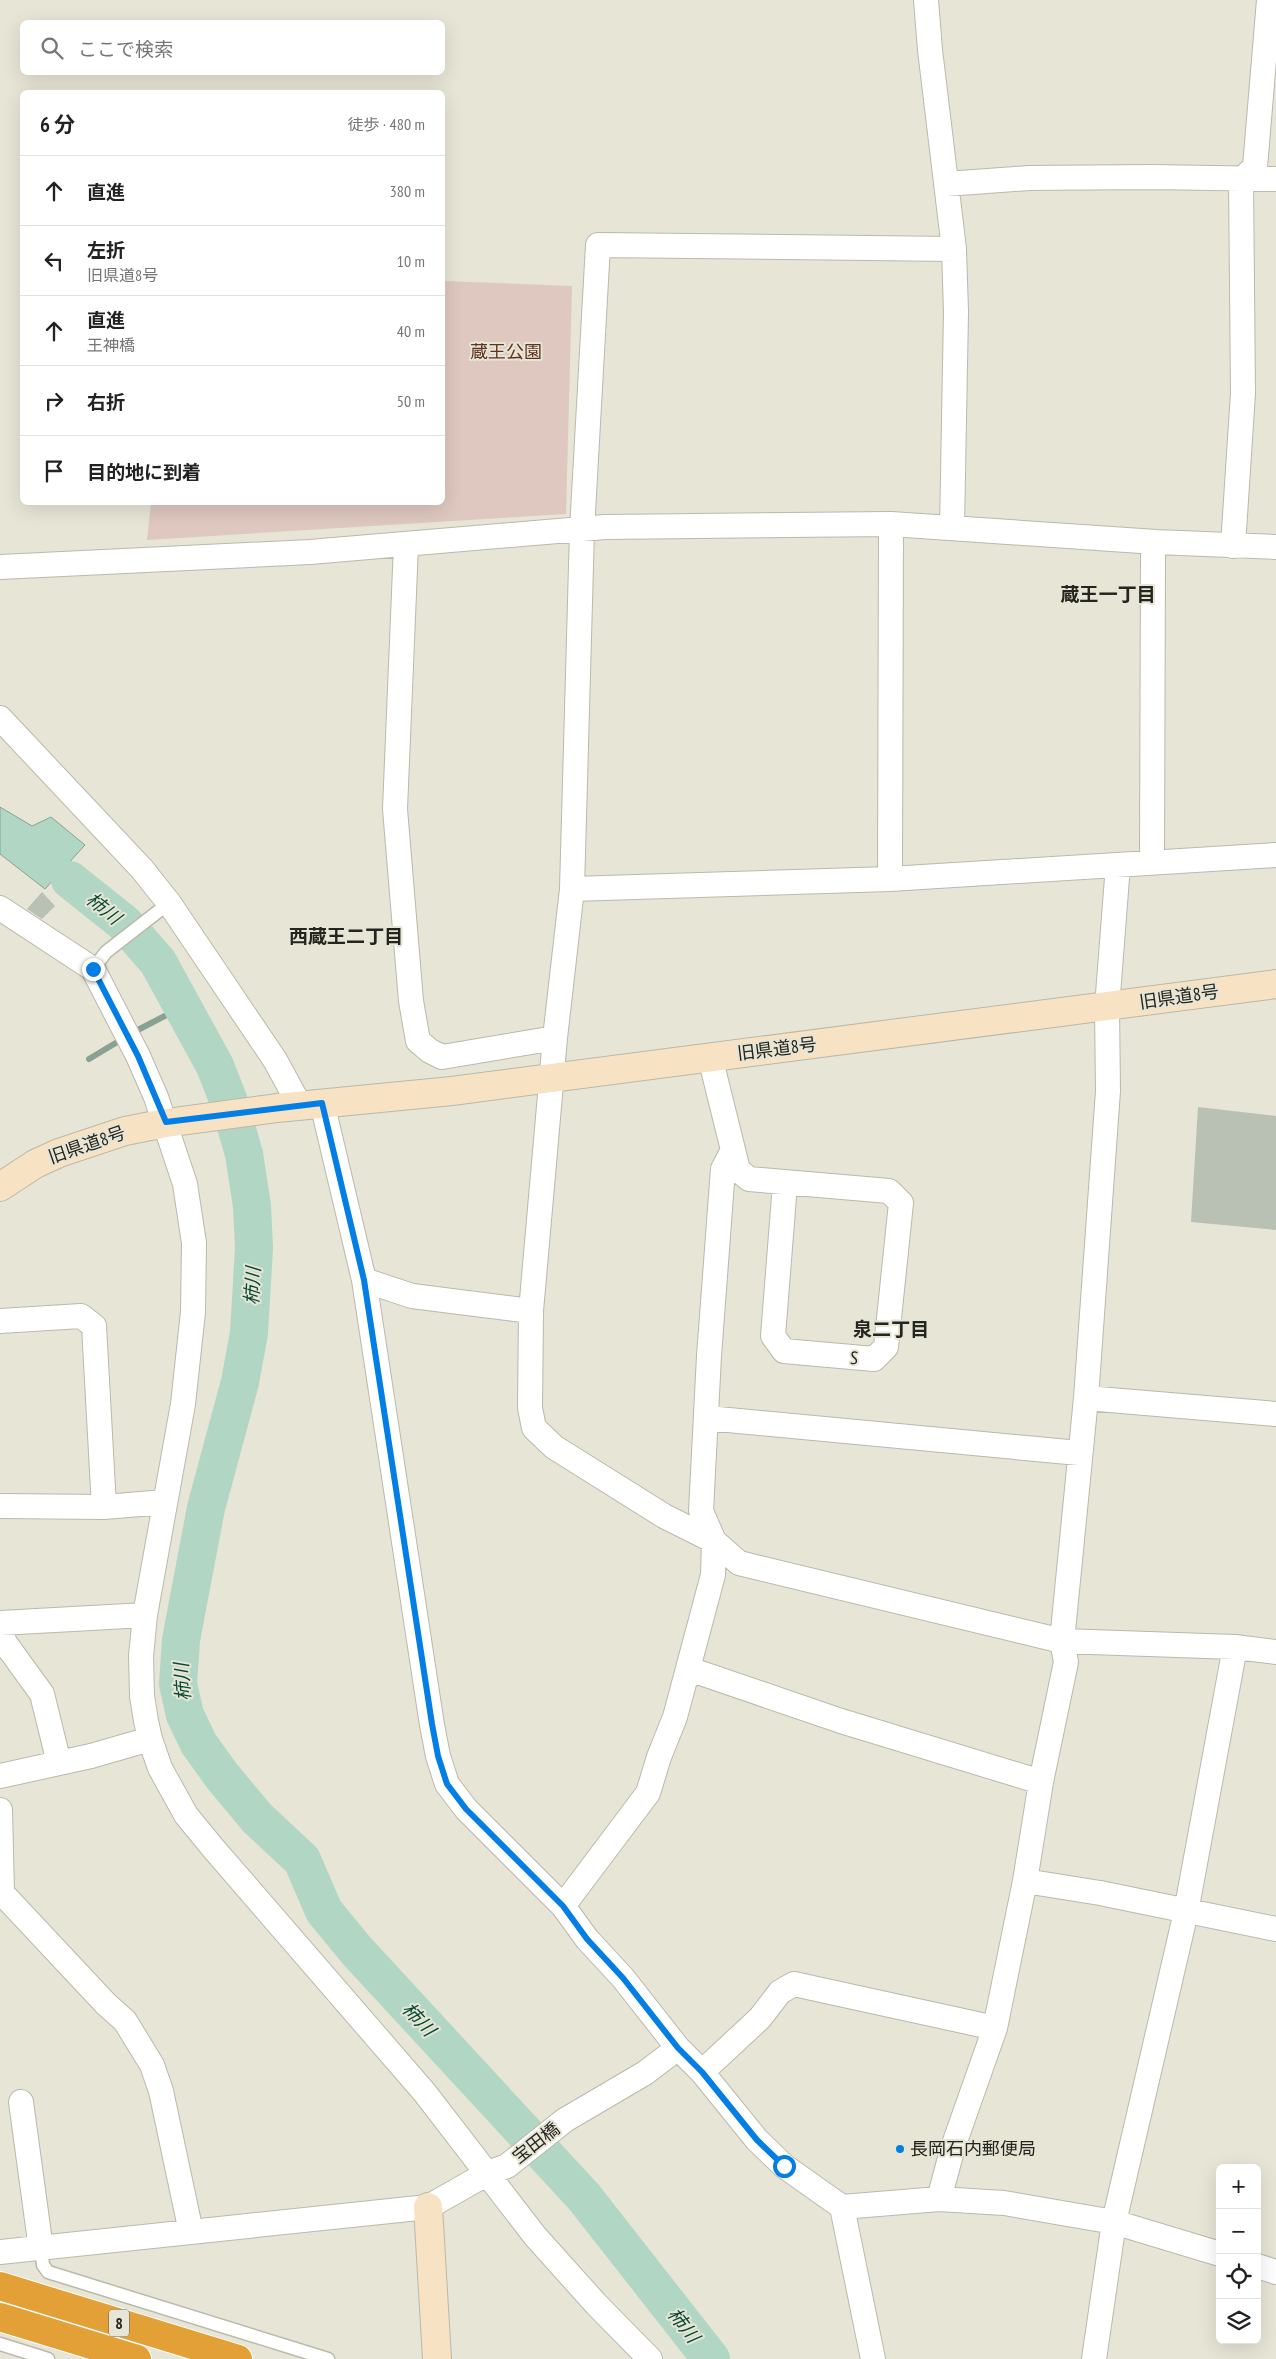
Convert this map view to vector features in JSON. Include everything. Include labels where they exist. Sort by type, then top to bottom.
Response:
[{"type":"highway","name":"8","points":[[0,2286],[238,2359]]},
{"type":"highway","name":"8","points":[[0,2317],[137,2359]]},
{"type":"street","points":[[926,0],[930,50],[954,250],[956,312],[952,528]]},
{"type":"street","points":[[1233,546],[1243,393],[1241,180],[1255,167],[1269,0]]},
{"type":"street","points":[[946,184],[1029,178],[1153,177],[1241,180],[1276,179]]},
{"type":"street","points":[[954,250],[598,245],[582,530],[572,889],[555,1038],[553,1078],[531,1311],[529,1397],[534,1428],[554,1447],[664,1516],[714,1541],[739,1563],[1062,1641],[1235,1648],[1276,1652]]},
{"type":"street","points":[[0,567],[215,558],[605,527],[891,524],[1156,542],[1276,547]]},
{"type":"street","points":[[890,879],[891,524]]},
{"type":"street","points":[[1152,862],[1153,554],[1156,542]]},
{"type":"street","points":[[406,544],[394,809],[411,1001],[418,1041],[430,1051],[442,1057],[555,1038]]},
{"type":"street","points":[[0,718],[136,862],[164,907],[275,1060],[300,1106],[364,1280],[438,1756],[447,1784],[466,1809],[563,1906],[587,1939],[623,1978],[678,2048],[702,2072],[757,2140],[784,2166],[842,2207],[939,2199],[1004,2203],[1114,2222],[1216,2253]]},
{"type":"street","points":[[572,889],[890,879],[1276,855]]},
{"type":"street","points":[[939,2199],[953,2147],[995,2028],[1025,1881],[1041,1782],[1066,1662],[1062,1641],[1079,1453],[1086,1398],[1108,1091],[1107,1007],[1118,864]]},
{"type":"street","points":[[0,908],[100,961],[118,1015],[173,1122],[191,1216],[194,1274],[193,1312],[183,1404],[145,1615],[141,1656],[142,1696],[150,1739],[160,1768],[186,1815],[425,2093],[498,2169],[535,2236],[596,2304],[650,2359]]},
{"type":"street","name":"旧県道8号","points":[[0,1186],[36,1164],[59,1153],[125,1131],[173,1122],[553,1078],[1276,984]]},
{"type":"street","name":"S","points":[[710,1057],[738,1170],[749,1179],[785,1184],[889,1191],[900,1203],[886,1347],[874,1359],[784,1351],[773,1336],[785,1184]]},
{"type":"street","points":[[563,1906],[648,1793],[659,1756],[676,1718],[713,1575],[714,1541],[701,1511],[707,1418],[708,1363],[723,1169],[733,1150]]},
{"type":"street","points":[[364,1280],[412,1296],[531,1311]]},
{"type":"street","points":[[0,1321],[82,1316],[94,1326],[104,1507]]},
{"type":"street","points":[[1086,1398],[1276,1414]]},
{"type":"street","points":[[707,1418],[1079,1453]]},
{"type":"street","points":[[0,1506],[104,1507],[165,1502]]},
{"type":"street","points":[[0,1623],[145,1615]]},
{"type":"street","points":[[0,1628],[5,1643],[42,1694],[59,1763]]},
{"type":"street","points":[[1094,2359],[1114,2222],[1186,1912],[1235,1648]]},
{"type":"street","points":[[689,1669],[841,1721],[1041,1782]]},
{"type":"street","points":[[0,1776],[59,1763],[150,1739]]},
{"type":"street","points":[[0,1810],[1,1896],[106,2004],[125,2021],[138,2038],[152,2064],[161,2091],[191,2232]]},
{"type":"street","points":[[1025,1881],[1100,1893],[1276,1929]]},
{"type":"street","points":[[702,2072],[760,2018],[780,1992],[794,1984],[995,2028]]},
{"type":"street","name":"宝田橋","points":[[428,2207],[498,2169],[565,2120],[645,2072],[678,2048]]},
{"type":"street","points":[[21,2102],[41,2249]]},
{"type":"street","points":[[0,2252],[428,2207],[437,2359]]},
{"type":"street","points":[[842,2207],[873,2359]]},
{"type":"street","points":[[1261,2267],[1276,2272]]},
{"type":"lane","points":[[100,961],[164,907]]},
{"type":"lane","points":[[41,2249],[43,2265],[48,2272],[328,2359]]},
{"type":"lane","points":[[0,2344],[48,2359]]},
{"type":"green space","name":"蔵王公園","points":[[445,281],[572,286],[566,514],[147,540],[151,505],[445,505]]},
{"type":"shaded area","points":[[0,807],[32,826],[51,817],[85,845],[45,889],[0,854]]},
{"type":"building","points":[[42,892],[55,906],[42,919],[27,909]]},
{"type":"building","points":[[1198,1107],[1276,1116],[1276,1230],[1191,1222]]},
{"type":"waterway","name":"柿川","points":[[70,880],[124,923],[158,962],[215,1066],[229,1102],[244,1154],[252,1206],[254,1248],[249,1333],[240,1382],[206,1508],[181,1640],[178,1684],[185,1715],[199,1744],[222,1776],[257,1818],[302,1860],[324,1911],[356,1950],[584,2197],[711,2359]]},
{"type":"waterway","points":[[132,1033],[182,1007]]},
{"type":"waterway","points":[[89,1059],[124,1038]]},
{"type":"place","name":"長岡石内郵便局","points":[[900,2149]]},
{"type":"district","name":"蔵王一丁目","points":[[1108,594]]},
{"type":"district","name":"西蔵王二丁目","points":[[346,936]]},
{"type":"district","name":"泉二丁目","points":[[891,1329]]},
{"type":"route","points":[[93,969],[138,1056],[166,1122],[322,1103],[364,1280],[394,1486],[432,1724],[438,1756],[447,1784],[466,1809],[563,1906],[587,1939],[623,1978],[678,2048],[702,2072],[757,2140],[784,2166]]}]
